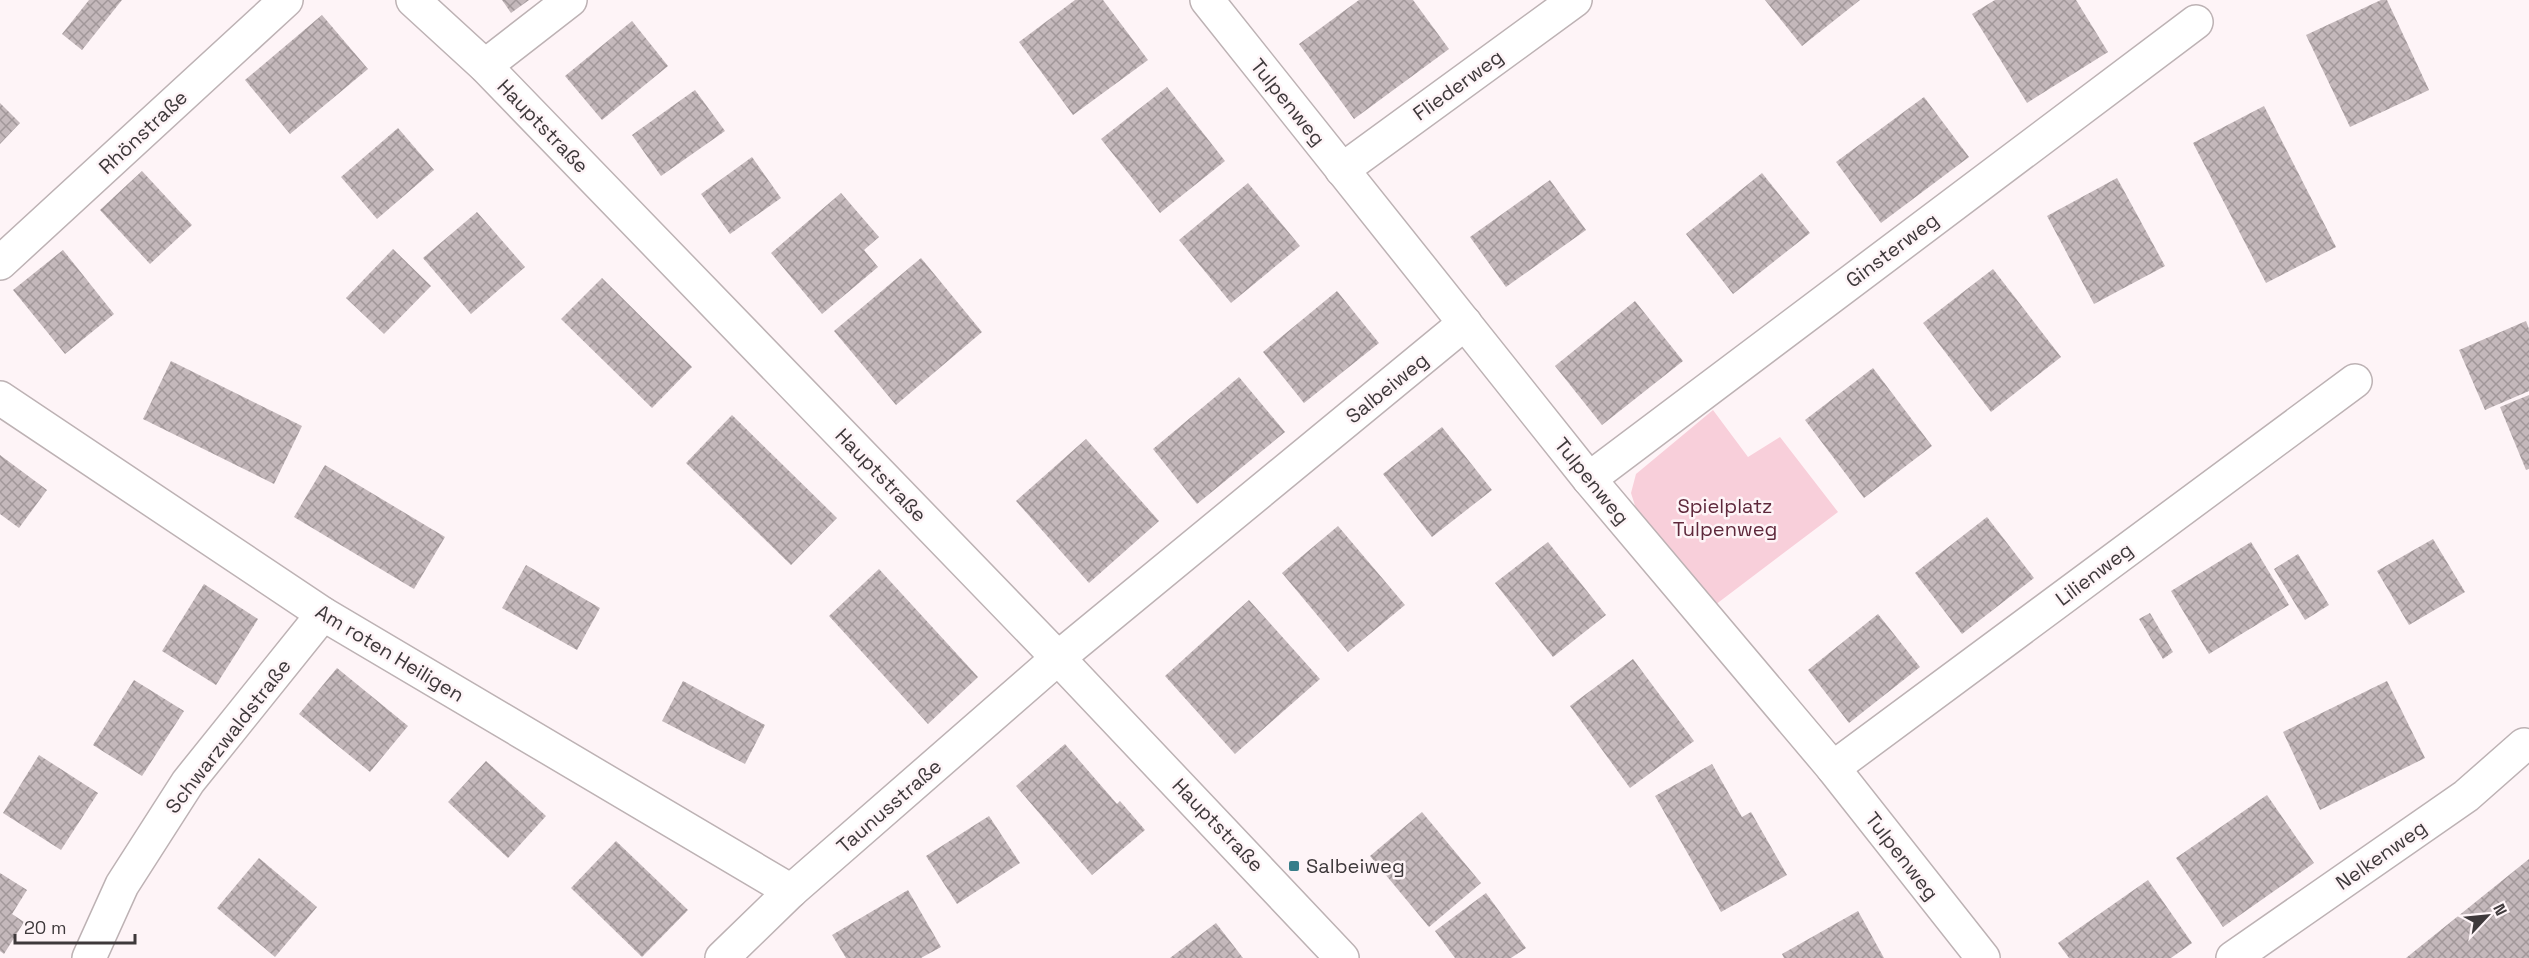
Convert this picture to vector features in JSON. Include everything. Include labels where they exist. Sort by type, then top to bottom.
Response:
[{"type":"street","name":"Rhönstraße","points":[[0,263],[286,0]]},
{"type":"street","name":"Hauptstraße","points":[[413,0],[485,66],[1058,658],[1342,958]]},
{"type":"street","points":[[485,66],[570,0]]},
{"type":"street","name":"Tulpenweg","points":[[1207,0],[1589,479],[1833,768],[1983,958]]},
{"type":"street","name":"Fliederweg","points":[[1342,170],[1575,0]]},
{"type":"street","name":"Ginsterweg","points":[[1589,479],[2196,21]]},
{"type":"street","name":"Salbeiweg","points":[[1058,658],[1465,323]]},
{"type":"street","name":"Lilienweg","points":[[1833,768],[2355,381]]},
{"type":"street","name":"Am roten Heiligen","points":[[0,398],[323,614],[791,891]]},
{"type":"street","name":"Schwarzwaldstraße","points":[[89,958],[122,885],[188,782],[323,614]]},
{"type":"street","name":"Taunusstraße","points":[[723,958],[791,891],[1058,658]]},
{"type":"street","name":"Nelkenweg","points":[[2233,958],[2466,796],[2524,745]]},
{"type":"green space","name":"Spielplatz Tulpenweg","points":[[1713,410],[1748,457],[1780,437],[1838,512],[1715,605],[1637,512],[1631,493],[1636,474]]},
{"type":"building","points":[[89,0],[122,0],[82,50],[62,34]]},
{"type":"building","points":[[502,0],[529,0],[511,13]]},
{"type":"building","points":[[1075,0],[1103,0],[1148,60],[1073,115],[1019,42]]},
{"type":"building","points":[[1359,0],[1413,0],[1449,49],[1354,119],[1299,44]]},
{"type":"building","points":[[1765,0],[1860,0],[1802,46]]},
{"type":"building","points":[[1995,0],[2076,0],[2108,52],[2027,103],[1972,14]]},
{"type":"building","points":[[2381,0],[2387,0],[2429,90],[2350,127],[2306,35]]},
{"type":"building","points":[[322,15],[368,69],[290,134],[245,80]]},
{"type":"building","points":[[632,21],[668,66],[602,120],[565,76]]},
{"type":"building","points":[[1167,87],[1225,161],[1160,213],[1101,139]]},
{"type":"building","points":[[695,90],[725,131],[661,176],[632,135]]},
{"type":"building","points":[[1924,97],[1969,157],[1881,223],[1836,162]]},
{"type":"building","points":[[0,103],[20,123],[0,144]]},
{"type":"building","points":[[2264,106],[2336,247],[2266,283],[2193,143]]},
{"type":"building","points":[[398,128],[434,170],[377,219],[341,177]]},
{"type":"building","points":[[752,157],[781,198],[730,234],[701,194]]},
{"type":"building","points":[[142,171],[192,225],[150,264],[100,210]]},
{"type":"building","points":[[1762,173],[1810,233],[1733,294],[1686,234]]},
{"type":"building","points":[[2117,178],[2165,266],[2094,304],[2047,216]]},
{"type":"building","points":[[1550,180],[1586,230],[1506,287],[1470,237]]},
{"type":"building","points":[[1248,183],[1300,246],[1231,303],[1179,240]]},
{"type":"building","points":[[841,193],[879,237],[864,250],[878,267],[822,314],[771,253]]},
{"type":"building","points":[[477,212],[525,267],[471,314],[423,258]]},
{"type":"building","points":[[393,249],[431,286],[384,334],[346,298]]},
{"type":"building","points":[[63,250],[114,314],[65,354],[13,290]]},
{"type":"building","points":[[921,258],[982,332],[896,405],[834,331]]},
{"type":"building","points":[[1993,269],[2061,357],[1991,412],[1923,323]]},
{"type":"building","points":[[602,278],[692,367],[652,408],[561,319]]},
{"type":"building","points":[[1337,291],[1379,343],[1304,403],[1263,352]]},
{"type":"building","points":[[1635,301],[1683,361],[1602,425],[1555,366]]},
{"type":"building","points":[[2526,321],[2529,329],[2529,391],[2485,410],[2459,350]]},
{"type":"building","points":[[171,361],[302,426],[274,484],[143,419]]},
{"type":"building","points":[[1873,368],[1932,446],[1864,498],[1805,420]]},
{"type":"building","points":[[1239,377],[1285,432],[1197,504],[1153,449]]},
{"type":"building","points":[[2529,395],[2529,469],[2526,470],[2500,407]]},
{"type":"building","points":[[732,415],[837,518],[791,565],[686,463]]},
{"type":"building","points":[[1442,427],[1492,490],[1432,537],[1383,474]]},
{"type":"building","points":[[1086,439],[1159,521],[1089,583],[1016,501]]},
{"type":"building","points":[[0,455],[47,490],[19,528],[0,514]]},
{"type":"building","points":[[325,465],[445,537],[414,589],[294,517]]},
{"type":"building","points":[[1987,517],[2034,578],[1962,634],[1915,573]]},
{"type":"building","points":[[1338,526],[1405,605],[1348,652],[1282,573]]},
{"type":"building","points":[[2433,539],[2465,592],[2409,625],[2377,571]]},
{"type":"building","points":[[1548,542],[1606,615],[1553,657],[1495,583]]},
{"type":"building","points":[[2251,542],[2289,605],[2209,654],[2171,591]]},
{"type":"building","points":[[2298,554],[2329,605],[2305,620],[2274,569]]},
{"type":"building","points":[[526,565],[600,608],[577,650],[502,608]]},
{"type":"building","points":[[879,569],[978,677],[928,724],[829,616]]},
{"type":"building","points":[[204,584],[258,619],[216,685],[162,651]]},
{"type":"building","points":[[1249,600],[1320,679],[1235,754],[1165,676]]},
{"type":"building","points":[[2150,613],[2173,652],[2163,659],[2139,619]]},
{"type":"building","points":[[1878,614],[1920,667],[1849,723],[1808,670]]},
{"type":"building","points":[[1633,659],[1694,741],[1630,788],[1570,706]]},
{"type":"building","points":[[337,668],[408,726],[370,772],[299,714]]},
{"type":"building","points":[[134,680],[184,711],[142,776],[93,745]]},
{"type":"building","points":[[683,681],[765,725],[745,764],[662,721]]},
{"type":"building","points":[[2387,681],[2425,758],[2320,810],[2283,732]]},
{"type":"building","points":[[1065,744],[1117,804],[1120,801],[1145,830],[1092,875],[1016,786]]},
{"type":"building","points":[[39,755],[98,793],[61,850],[3,813]]},
{"type":"building","points":[[486,761],[546,816],[508,858],[448,802]]},
{"type":"building","points":[[1712,764],[1742,817],[1751,812],[1787,875],[1721,912],[1655,796]]},
{"type":"building","points":[[2267,795],[2314,863],[2223,927],[2176,858]]},
{"type":"building","points":[[1422,812],[1481,883],[1429,927],[1370,856]]},
{"type":"building","points":[[989,816],[1020,863],[957,904],[926,856]]},
{"type":"building","points":[[616,841],[688,910],[642,957],[571,888]]},
{"type":"building","points":[[259,858],[317,907],[275,957],[217,908]]},
{"type":"building","points":[[2529,859],[2529,958],[2406,958]]},
{"type":"building","points":[[0,873],[27,890],[12,914],[24,922],[4,954],[0,951]]},
{"type":"building","points":[[2148,880],[2192,943],[2171,958],[2069,958],[2058,943]]},
{"type":"building","points":[[908,890],[941,947],[921,958],[846,958],[832,935]]},
{"type":"building","points":[[1486,893],[1526,948],[1511,958],[1455,958],[1435,931]]},
{"type":"building","points":[[1858,911],[1884,958],[1784,958],[1782,954]]},
{"type":"building","points":[[1216,923],[1243,958],[1170,958]]},
{"type":"place","name":"Salbeiweg","points":[[1294,866]]}]
